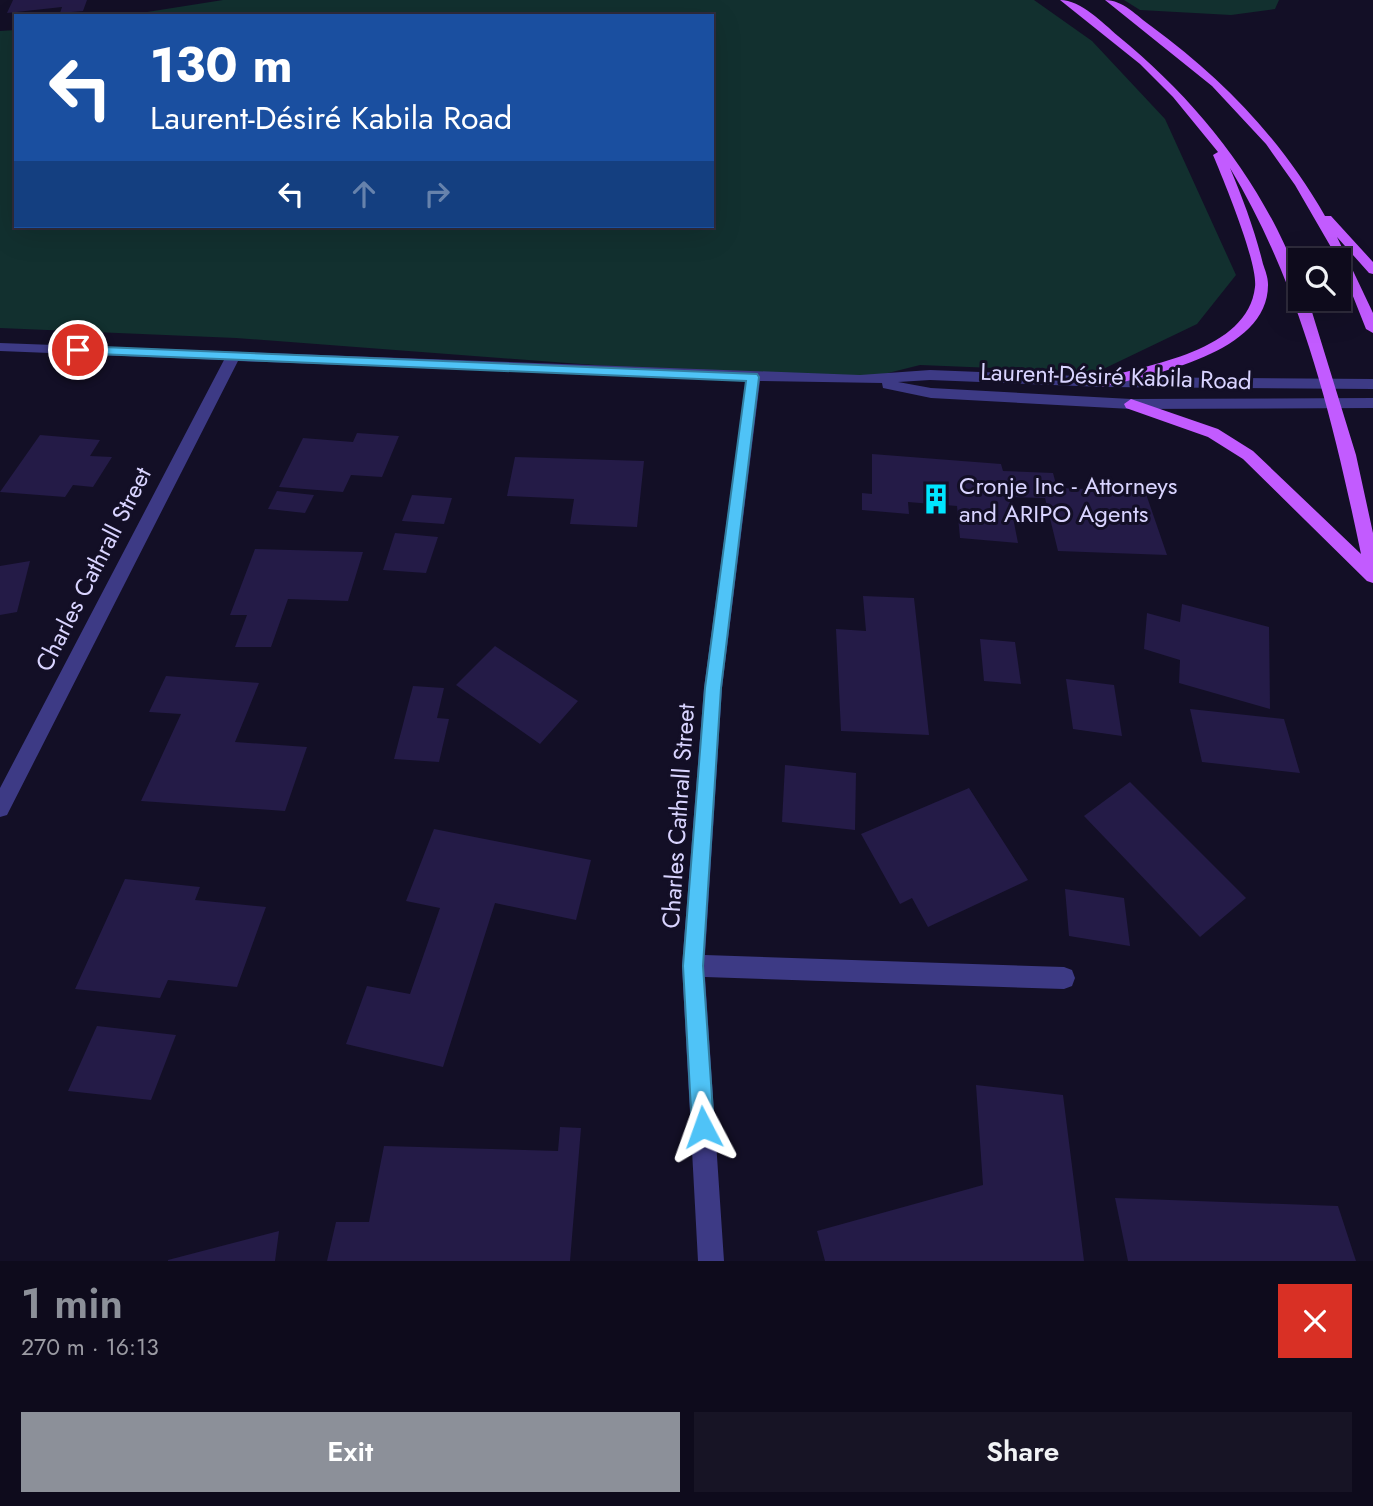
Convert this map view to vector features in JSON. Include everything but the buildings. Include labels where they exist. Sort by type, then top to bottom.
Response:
[{"type":"main road","points":[[1065,0],[1111,32],[1163,80],[1208,129],[1234,160],[1258,201],[1288,264]]},
{"type":"main road","points":[[1110,0],[1151,29],[1228,96],[1269,141],[1306,196],[1342,261],[1373,329]]},
{"type":"main road","points":[[1103,382],[1192,358],[1221,344],[1242,327],[1256,308],[1262,286],[1246,221],[1208,129]]},
{"type":"main road","points":[[1306,196],[1373,270]]},
{"type":"main road","points":[[1304,311],[1348,455],[1373,574]]},
{"type":"main road","points":[[1131,404],[1213,433],[1248,455],[1373,574]]},
{"type":"street","name":"Laurent-Désiré Kabila Road","points":[[0,347],[860,380],[930,375],[1103,382],[1373,384]]},
{"type":"street","name":"Charles Cathrall Street","points":[[0,808],[234,355]]},
{"type":"street","name":"Charles Cathrall Street","points":[[711,1261],[693,966],[713,688],[753,377]]},
{"type":"street","name":"Laurent-Désiré Kabila Road","points":[[860,380],[931,393],[1131,404],[1373,403]]},
{"type":"street","points":[[693,966],[1063,978]]},
{"type":"green space","points":[[223,0],[1034,0],[1092,41],[1165,119],[1236,275],[1197,324],[1097,372],[920,365],[860,380],[753,377],[236,338],[0,328],[0,31],[14,30],[14,228],[714,228],[714,14],[135,14]]},
{"type":"green space","points":[[1124,0],[1279,0],[1275,9],[1231,15],[1140,10]]},
{"type":"place","name":"Cronje Inc - Attorneys and ARIPO Agents","points":[[936,499]]},
{"type":"route","points":[[78,350],[753,377],[713,688],[693,966],[703,1127]]}]
